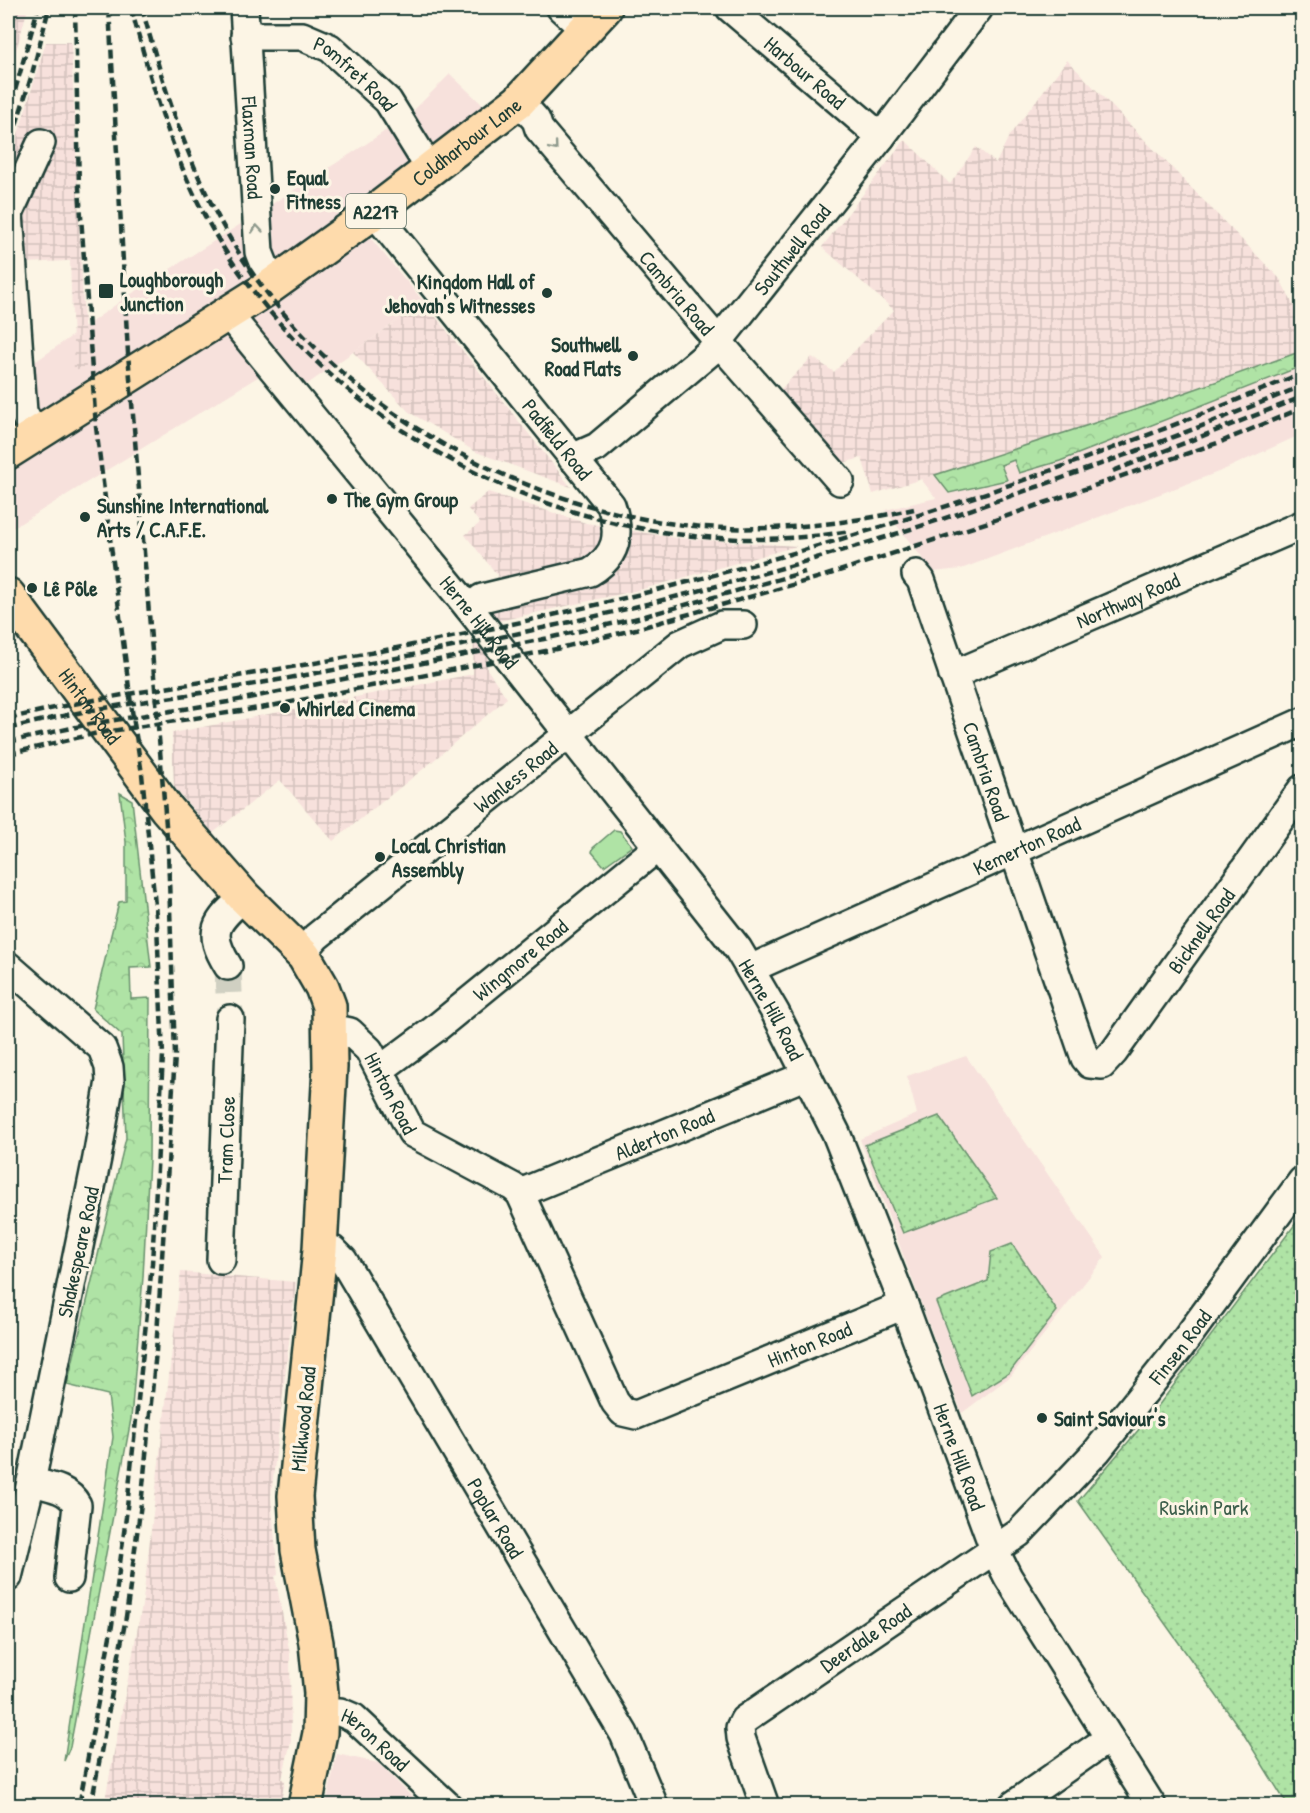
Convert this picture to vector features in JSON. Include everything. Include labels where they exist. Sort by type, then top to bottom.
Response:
[{"type":"main road","name":"Coldharbour Lane","points":[[8,452],[34,433],[272,285],[374,212],[519,101],[595,19]]},
{"type":"main road","name":"Hinton Road","points":[[8,595],[166,808],[244,897],[304,956],[326,996],[331,1028]]},
{"type":"main road","name":"Milkwood Road","points":[[305,1806],[318,1747],[322,1712],[320,1667],[298,1550],[295,1510],[320,1249],[331,1028]]},
{"type":"street","name":"Flaxman Road","points":[[244,8],[259,252],[272,285]]},
{"type":"street","points":[[561,8],[595,19]]},
{"type":"street","name":"Harbour Road","points":[[730,8],[881,137]]},
{"type":"street","name":"Southwell Road","points":[[572,458],[597,447],[718,342],[881,137],[979,8]]},
{"type":"street","name":"Pomfret Road","points":[[245,36],[302,36],[330,48],[388,101],[430,169]]},
{"type":"street","name":"Cambria Road","points":[[519,101],[536,120],[539,129],[718,342],[840,481]]},
{"type":"street","points":[[34,433],[23,412],[8,214],[41,143]]},
{"type":"street","name":"Padfield Road","points":[[374,212],[610,505],[616,520],[614,549],[606,563],[590,572],[482,598],[469,608]]},
{"type":"street","name":"Herne Hill Road","points":[[227,313],[469,608],[658,848],[714,915],[750,969],[836,1133],[904,1305],[994,1549],[1008,1577],[1152,1806]]},
{"type":"street","name":"Northway Road","points":[[952,675],[1302,525]]},
{"type":"street","name":"Cambria Road","points":[[916,574],[921,580],[1085,1058],[1096,1066]]},
{"type":"street","name":"Wanless Road","points":[[304,956],[305,950],[316,937],[680,644],[722,625],[743,624]]},
{"type":"street","name":"Kemerton Road","points":[[750,969],[1014,853],[1302,722]]},
{"type":"street","name":"Bicknell Road","points":[[1096,1066],[1102,1065],[1114,1052],[1302,789]]},
{"type":"street","name":"Wingmore Road","points":[[381,1069],[453,1015],[658,848]]},
{"type":"street","points":[[228,966],[217,949],[215,932],[219,920],[244,897]]},
{"type":"street","name":"Shakespeare Road","points":[[8,966],[102,1048],[109,1074],[97,1158],[31,1482],[8,1577]]},
{"type":"street","name":"Tram Close","points":[[221,1260],[230,1019]]},
{"type":"street","name":"Hinton Road","points":[[331,1028],[346,1029],[358,1038],[381,1069],[401,1116],[412,1133],[513,1187],[520,1193],[615,1402],[623,1412],[636,1415],[904,1305]]},
{"type":"street","name":"Alderton Road","points":[[520,1193],[807,1075]]},
{"type":"street","name":"Finsen Road","points":[[994,1549],[1019,1533],[1097,1451],[1181,1346],[1302,1181]]},
{"type":"street","name":"Poplar Road","points":[[320,1249],[333,1250],[343,1260],[624,1734],[654,1806]]},
{"type":"street","points":[[31,1482],[62,1490],[73,1498],[77,1505],[69,1578]]},
{"type":"street","name":"Deerdale Road","points":[[765,1806],[741,1738],[740,1728],[744,1720],[994,1549]]},
{"type":"street","name":"Heron Road","points":[[322,1712],[340,1712],[354,1718],[448,1806]]},
{"type":"street","points":[[1012,1806],[1109,1738]]},
{"type":"shaded area","points":[[8,8],[28,8],[8,79]]},
{"type":"shaded area","points":[[46,42],[71,42],[86,368],[74,371],[70,261],[66,261],[25,263],[8,370],[8,167]]},
{"type":"shaded area","points":[[1067,60],[1280,279],[1302,322],[1302,351],[1053,439],[873,494],[862,458],[838,464],[778,392],[812,357],[834,372],[894,310],[822,247],[905,140],[950,184],[976,147],[996,163],[1009,136]]},
{"type":"shaded area","points":[[450,74],[485,107],[346,209],[424,302],[302,388],[266,372],[8,531],[8,379],[128,296],[410,114]]},
{"type":"shaded area","points":[[424,302],[571,487],[476,452],[409,412],[353,352]]},
{"type":"shaded area","points":[[1302,351],[1302,434],[1221,471],[961,569],[933,572],[885,510],[936,498],[921,479],[1053,439]]},
{"type":"shaded area","points":[[488,492],[586,523],[676,538],[797,546],[643,589],[490,623],[487,669],[507,698],[333,841],[280,780],[213,833],[174,787],[172,733],[473,674],[475,585],[499,577],[465,535],[480,523],[468,509]]},
{"type":"shaded area","points":[[966,1056],[1105,1257],[1011,1376],[962,1413],[860,1139],[917,1114],[907,1076]]},
{"type":"shaded area","points":[[181,1272],[296,1282],[271,1496],[278,1575],[275,1576],[290,1654],[291,1741],[282,1779],[285,1781],[280,1805],[104,1805],[143,1600]]},
{"type":"shaded area","points":[[337,1754],[378,1763],[420,1805],[326,1805]]},
{"type":"green space","points":[[1302,351],[1302,366],[1060,461],[1019,473],[1014,460],[1001,465],[1007,480],[949,493],[935,475],[1156,403]]},
{"type":"green space","points":[[120,793],[132,800],[151,967],[130,968],[131,999],[150,998],[149,1159],[143,1277],[131,1419],[70,1747],[64,1761],[113,1437],[108,1395],[67,1385],[126,1138],[122,1035],[93,1009],[119,902],[126,901],[126,842]]},
{"type":"green space","points":[[614,830],[620,831],[632,846],[604,866],[592,852],[593,848]]},
{"type":"green space","points":[[939,1116],[997,1198],[903,1233],[865,1145]]},
{"type":"green space","name":"Ruskin Park","points":[[1302,1215],[1302,1805],[1288,1806],[1243,1733],[1078,1501],[1152,1414]]},
{"type":"green space","points":[[1012,1244],[1057,1311],[1009,1373],[972,1396],[936,1302],[988,1281],[991,1252]]},
{"type":"tunnel","points":[[228,966],[230,1019]]},
{"type":"railway","points":[[8,116],[38,8]]},
{"type":"railway","points":[[8,151],[32,74],[49,8]]},
{"type":"railway","points":[[75,8],[79,188],[96,427],[142,774],[157,925],[163,1055],[152,1264],[126,1517],[112,1625],[79,1806]]},
{"type":"railway","points":[[91,1806],[126,1617],[142,1496],[156,1351],[175,1055],[168,850],[128,353],[109,8]]},
{"type":"railway","points":[[131,8],[156,95],[176,152],[200,207],[215,234],[268,310],[333,377],[406,433],[488,478],[574,512],[665,532],[757,539],[850,531]]},
{"type":"railway","points":[[142,8],[159,68],[190,156],[231,240],[268,295],[312,344],[361,388],[415,427],[473,460],[533,487],[597,508],[661,522],[724,528],[788,527],[852,520],[914,509]]},
{"type":"railway","points":[[8,719],[86,702],[439,640],[613,601],[714,575],[913,517],[1011,484],[1109,449],[1302,373]]},
{"type":"railway","points":[[8,729],[87,711],[260,683],[459,646],[636,607],[733,582],[830,554],[1021,493],[1302,386]]},
{"type":"railway","points":[[1113,471],[1302,397]]},
{"type":"railway","points":[[8,754],[98,733],[266,707],[556,649],[636,629],[824,576],[1001,518],[1223,441],[1302,408]]},
{"type":"railway","points":[[8,742],[90,724],[228,702],[544,639],[634,619],[805,572]]},
{"type":"place","name":"Equal Fitness","points":[[275,189]]},
{"type":"place","name":"Loughborough Junction","points":[[106,291]]},
{"type":"place","name":"Kingdom Hall of Jehovah's Witnesses","points":[[547,293]]},
{"type":"place","name":"Southwell Road Flats","points":[[633,356]]},
{"type":"place","name":"The Gym Group","points":[[332,499]]},
{"type":"place","name":"Sunshine International Arts / C.A.F.E.","points":[[85,517]]},
{"type":"place","name":"Lê Pôle","points":[[32,588]]},
{"type":"place","name":"Whirled Cinema","points":[[285,708]]},
{"type":"place","name":"Local Christian Assembly","points":[[380,857]]},
{"type":"place","name":"Saint Saviour's","points":[[1042,1418]]}]
